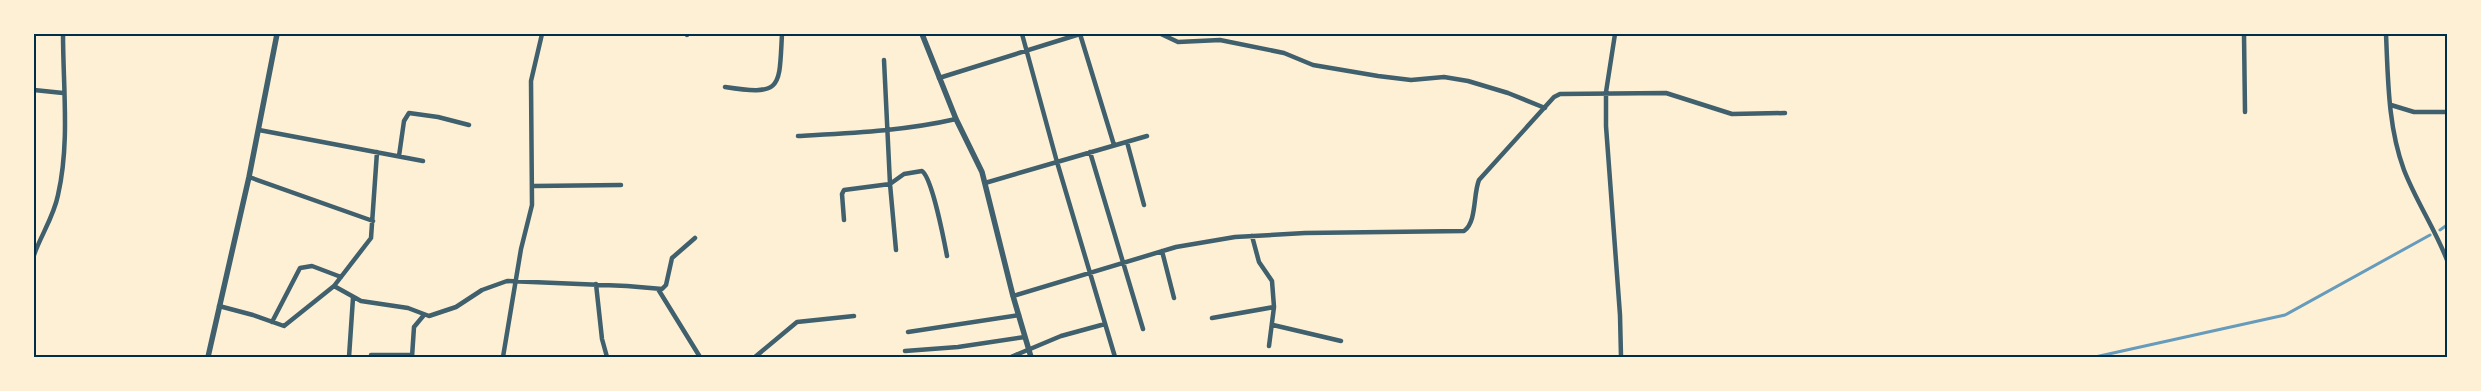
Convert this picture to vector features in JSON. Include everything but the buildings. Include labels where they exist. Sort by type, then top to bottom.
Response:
[{"type":"street","points":[[34,256],[58,197],[63,172],[65,145],[63,34]]},
{"type":"street","points":[[208,357],[250,177],[277,34]]},
{"type":"street","points":[[503,357],[521,249],[532,204],[534,186],[530,114],[532,81],[542,34]]},
{"type":"street","points":[[725,87],[769,90],[775,84],[780,65],[782,34]]},
{"type":"street","points":[[922,34],[956,119],[985,183],[1013,296],[1031,357]]},
{"type":"street","points":[[1022,34],[1057,162],[1115,357]]},
{"type":"street","points":[[940,78],[1080,34],[1114,145]]},
{"type":"street","points":[[1160,34],[1178,42],[1220,40],[1284,53],[1313,64],[1378,76],[1411,80],[1444,77],[1468,81],[1508,92],[1545,108]]},
{"type":"street","points":[[1615,34],[1606,92],[1606,126],[1620,315],[1621,357]]},
{"type":"street","points":[[2244,34],[2245,112]]},
{"type":"street","points":[[2386,34],[2391,106],[2396,143],[2405,172],[2447,260]]},
{"type":"street","points":[[884,60],[890,184],[896,250]]},
{"type":"street","points":[[34,90],[63,93]]},
{"type":"street","points":[[1013,296],[1123,261],[1186,245],[1252,236],[1305,233],[1464,231],[1468,228],[1471,221],[1475,188],[1479,180],[1560,94],[1606,92],[1666,93],[1732,114],[1785,113]]},
{"type":"street","points":[[2391,106],[2414,112],[2447,112]]},
{"type":"street","points":[[399,156],[404,121],[409,114],[438,117],[469,125]]},
{"type":"street","points":[[798,136],[888,131],[956,119]]},
{"type":"street","points":[[259,130],[423,161]]},
{"type":"street","points":[[985,183],[1147,136]]},
{"type":"street","points":[[1128,142],[1144,205]]},
{"type":"street","points":[[220,306],[280,326],[290,324],[334,286],[371,238],[377,152]]},
{"type":"street","points":[[1090,152],[1143,329]]},
{"type":"street","points":[[844,220],[842,194],[844,190],[890,184],[904,174],[922,171],[926,174],[948,256]]},
{"type":"street","points":[[250,177],[373,221]]},
{"type":"street","points":[[534,186],[621,185]]},
{"type":"street","points":[[1252,236],[1259,262],[1272,281],[1273,324],[1268,346]]},
{"type":"street","points":[[334,286],[353,298],[408,308],[424,315],[438,314],[456,307],[496,284],[516,280],[658,289],[666,286],[670,263],[675,254],[695,238]]},
{"type":"street","points":[[1162,251],[1174,298]]},
{"type":"street","points":[[272,322],[300,268],[312,266],[341,277]]},
{"type":"street","points":[[596,284],[602,339],[607,357]]},
{"type":"street","points":[[658,289],[700,357]]},
{"type":"street","points":[[348,357],[353,298]]},
{"type":"street","points":[[1212,318],[1274,307]]},
{"type":"street","points":[[371,355],[412,356],[414,327],[424,315]]},
{"type":"street","points":[[908,332],[1019,315]]},
{"type":"street","points":[[755,357],[797,322],[854,316]]},
{"type":"street","points":[[1011,357],[1076,331],[1106,324]]},
{"type":"street","points":[[1273,324],[1341,340]]},
{"type":"street","points":[[904,351],[958,347],[1025,338]]},
{"type":"waterway","points":[[2440,230],[2447,225]]},
{"type":"waterway","points":[[2095,357],[2285,315],[2430,235]]}]
